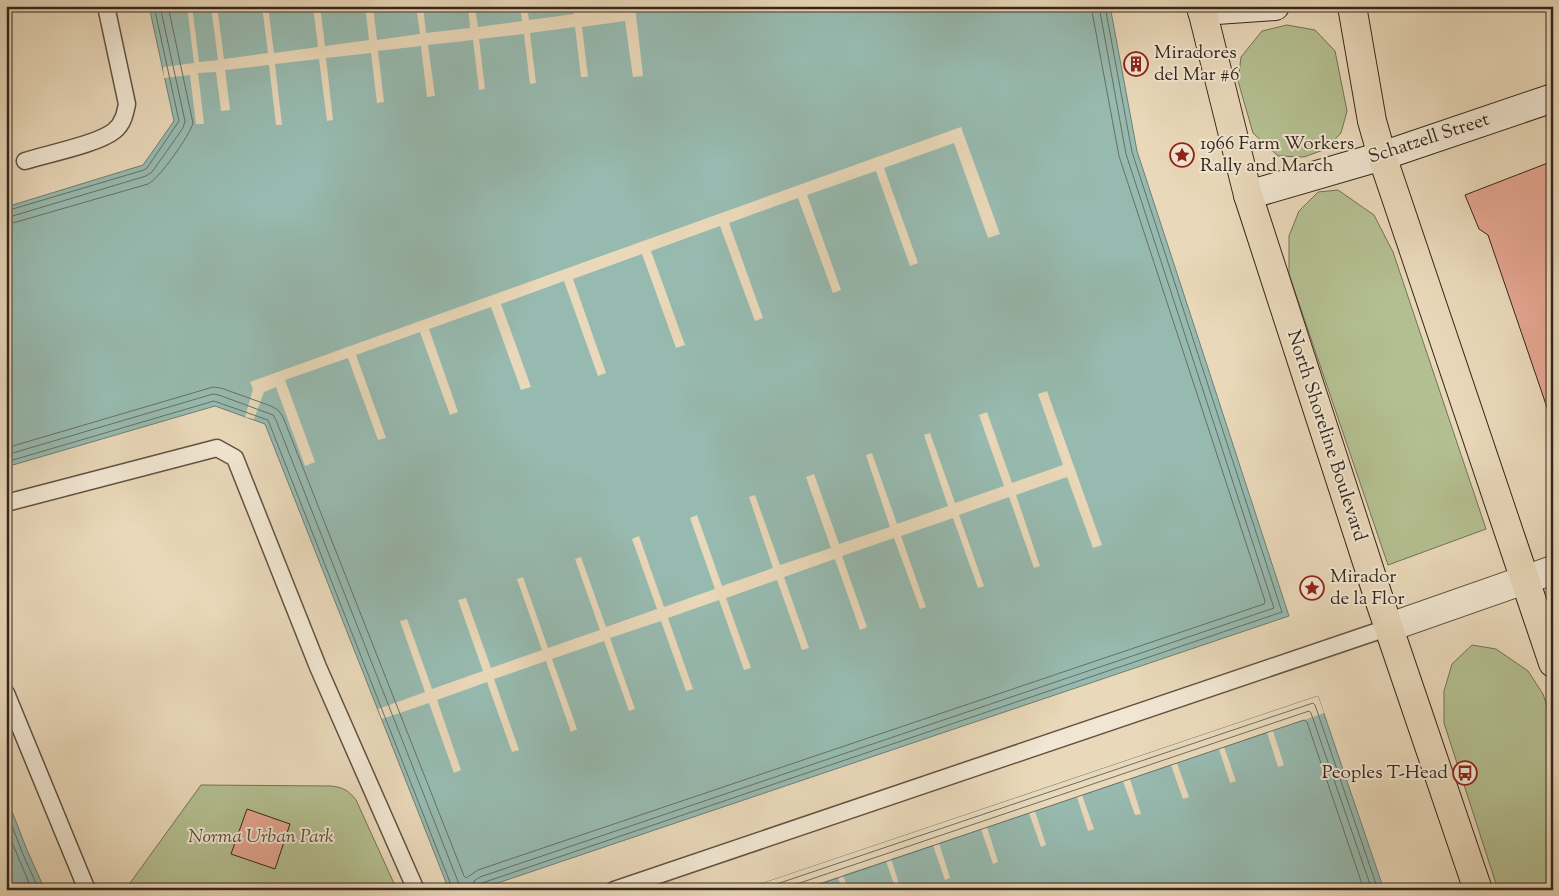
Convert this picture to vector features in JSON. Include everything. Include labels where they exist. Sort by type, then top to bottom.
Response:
[{"type":"main road","points":[[1201,9],[1275,6]]},
{"type":"main road","points":[[1352,6],[1372,121],[1382,156],[1553,663]]},
{"type":"main road","name":"North Shoreline Boulevard","points":[[1201,9],[1248,196],[1378,596],[1478,890]]},
{"type":"main road","name":"Schatzell Street","points":[[1248,196],[1382,156],[1553,98]]},
{"type":"main road","points":[[1390,627],[1553,570]]},
{"type":"lane","points":[[25,161],[99,139],[114,131],[124,119],[127,104],[108,14]]},
{"type":"lane","points":[[6,503],[217,448],[235,458],[318,667],[416,890]]},
{"type":"lane","points":[[614,890],[1390,627]]},
{"type":"lane","points":[[6,693],[87,890]]},
{"type":"green space","points":[[1287,25],[1315,30],[1335,51],[1347,111],[1341,133],[1326,149],[1304,157],[1278,156],[1253,133],[1238,81],[1241,57],[1262,31]]},
{"type":"green space","points":[[1338,190],[1374,215],[1393,252],[1486,529],[1388,565],[1289,274],[1289,236],[1299,211],[1318,192]]},
{"type":"green space","points":[[1472,645],[1496,649],[1528,671],[1543,694],[1553,724],[1553,890],[1498,890],[1444,723],[1444,691],[1452,664]]},
{"type":"green space","name":"Norma Urban Park","points":[[201,785],[331,786],[345,790],[356,800],[397,890],[125,890]]},
{"type":"water","points":[[149,6],[1110,6],[1137,151],[1289,616],[477,890],[449,890],[265,424],[215,406],[6,467],[6,207],[143,165],[174,121]]},
{"type":"water","points":[[1318,696],[1384,890],[743,890]]},
{"type":"water","points":[[6,796],[27,850],[45,890],[6,890]]},
{"type":"pier","points":[[187,6],[192,6],[199,62],[218,60],[211,6],[217,6],[224,59],[268,53],[262,6],[268,6],[274,53],[318,47],[313,6],[320,6],[325,46],[369,40],[365,6],[373,6],[377,40],[420,34],[416,6],[423,6],[426,33],[470,28],[468,6],[475,6],[478,27],[522,21],[520,6],[527,6],[529,20],[574,14],[573,6],[580,6],[581,13],[623,8],[623,6],[635,6],[643,76],[633,77],[625,21],[582,27],[588,77],[581,77],[575,27],[530,33],[536,83],[530,84],[524,34],[479,39],[485,89],[479,90],[473,40],[428,45],[435,96],[427,97],[421,46],[378,51],[384,102],[377,103],[371,53],[326,58],[333,120],[327,121],[319,59],[275,64],[282,125],[276,125],[269,65],[225,70],[230,110],[221,111],[216,72],[198,73],[204,124],[196,124],[190,75],[164,78],[163,67],[194,63]]},
{"type":"pier","points":[[961,127],[1000,234],[988,238],[954,143],[884,168],[918,263],[910,266],[876,171],[807,195],[841,290],[833,293],[798,198],[729,223],[763,318],[755,321],[720,226],[651,251],[685,345],[676,348],[642,254],[573,279],[606,373],[598,376],[564,281],[501,304],[531,387],[521,390],[491,307],[429,329],[458,412],[450,415],[420,332],[356,355],[386,438],[378,440],[348,358],[285,380],[315,462],[305,466],[276,387],[264,392],[254,419],[245,417],[253,389],[250,382]]},
{"type":"pier","points":[[1047,391],[1102,545],[1093,548],[1067,477],[1016,495],[1040,566],[1034,568],[1009,497],[959,515],[984,586],[978,588],[953,518],[901,536],[926,607],[920,609],[894,538],[842,556],[867,627],[860,630],[835,559],[784,577],[809,648],[802,650],[777,580],[726,598],[751,668],[744,670],[719,600],[668,618],[693,689],[686,691],[661,621],[610,638],[635,709],[629,711],[604,641],[552,659],[577,729],[571,732],[546,661],[494,679],[519,750],[512,752],[487,682],[437,700],[461,770],[454,773],[429,703],[382,719],[378,709],[425,692],[400,621],[407,619],[432,689],[483,671],[458,600],[466,598],[491,668],[542,650],[517,579],[523,577],[548,648],[600,630],[575,559],[581,557],[606,627],[657,609],[632,539],[639,536],[664,607],[715,589],[690,518],[697,515],[722,586],[773,568],[749,497],[755,495],[780,565],[831,548],[806,477],[814,474],[839,544],[890,527],[866,455],[872,453],[897,524],[948,506],[924,435],[930,433],[955,503],[1004,486],[979,415],[987,412],[1012,483],[1063,465],[1038,394]]},
{"type":"pier","points":[[1318,696],[1324,713],[1273,731],[1284,765],[1278,767],[1267,732],[1224,747],[1236,781],[1230,783],[1219,749],[1177,763],[1189,797],[1183,799],[1171,765],[1130,779],[1141,814],[1135,815],[1123,781],[1082,795],[1094,829],[1088,831],[1077,797],[1035,811],[1046,845],[1041,847],[1029,813],[987,827],[998,862],[993,864],[981,829],[939,843],[950,878],[945,880],[933,845],[891,859],[901,890],[896,890],[886,861],[843,875],[848,890],[842,890],[838,877],[800,890],[743,890]]},
{"type":"building","name":"Miradores del Mar #6","points":[[1136,52],[1144,56],[1148,64],[1144,72],[1136,76],[1128,72],[1124,64],[1128,56]]},
{"type":"building","points":[[1553,161],[1553,425],[1488,235],[1479,229],[1465,195]]},
{"type":"building","points":[[247,809],[290,824],[275,869],[231,854]]},
{"type":"place","name":"Miradores del Mar #6","points":[[1136,64]]},
{"type":"place","name":"1966 Farm Workers Rally and March","points":[[1182,155]]},
{"type":"place","name":"Mirador de la Flor","points":[[1312,588]]},
{"type":"place","name":"Peoples T-Head","points":[[1465,773]]}]
